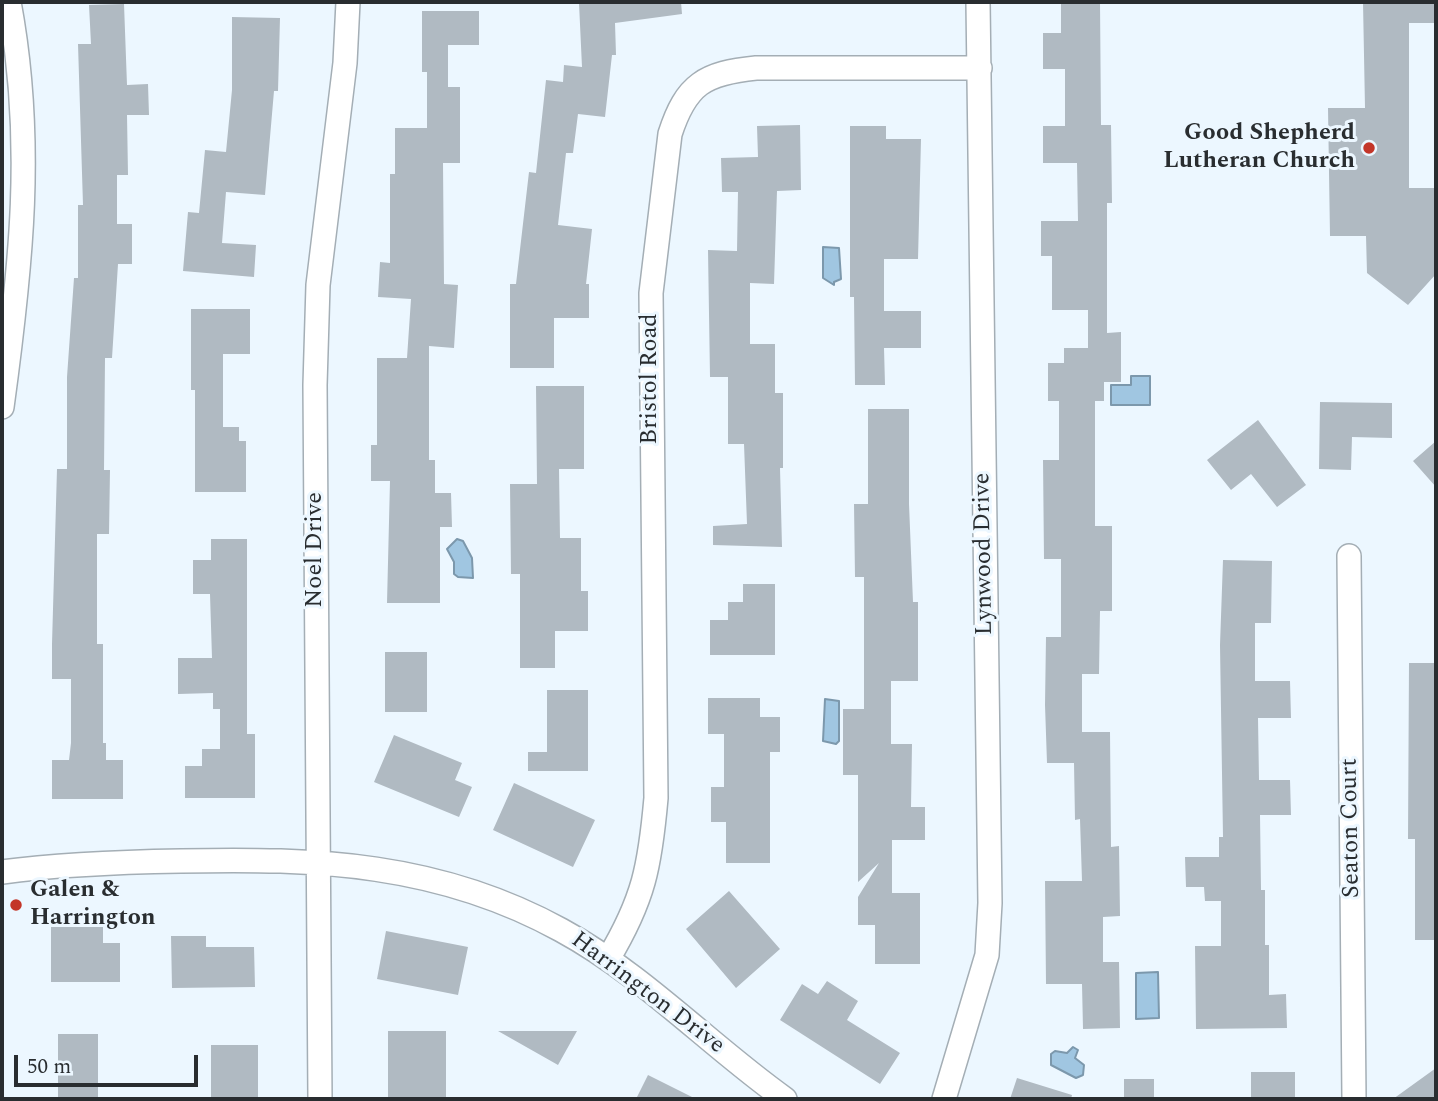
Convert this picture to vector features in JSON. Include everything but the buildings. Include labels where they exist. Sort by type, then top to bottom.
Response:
[{"type":"street","points":[[2,407],[19,282],[25,203],[24,115],[9,2]]},
{"type":"street","name":"Noel Drive","points":[[320,1099],[315,385],[318,285],[345,63],[348,2]]},
{"type":"street","name":"Lynwood Drive","points":[[944,1099],[987,955],[989,903],[978,2]]},
{"type":"street","name":"Bristol Road","points":[[608,959],[640,898],[650,861],[656,798],[651,293],[670,134],[676,114],[695,86],[726,71],[979,68]]},
{"type":"street","name":"Seaton Court","points":[[1349,556],[1354,1099]]},
{"type":"street","name":"Harrington Drive","points":[[2,872],[103,863],[319,861],[369,866],[432,878],[497,900],[561,930],[608,959],[785,1099]]},
{"type":"water","points":[[823,247],[839,248],[841,279],[834,282],[834,285],[823,278]]},
{"type":"water","points":[[1131,376],[1150,376],[1150,405],[1111,405],[1111,385],[1131,385]]},
{"type":"water","points":[[457,539],[463,541],[472,558],[473,578],[458,577],[454,574],[454,562],[447,549]]},
{"type":"water","points":[[825,699],[839,701],[839,741],[836,744],[823,741]]},
{"type":"water","points":[[1158,972],[1159,1018],[1136,1019],[1136,973]]},
{"type":"water","points":[[1073,1047],[1078,1050],[1075,1058],[1084,1065],[1083,1075],[1076,1078],[1051,1065],[1051,1054],[1055,1051],[1067,1053]]},
{"type":"place","name":"Good Shepherd Lutheran Church","points":[[1369,148]]},
{"type":"place","name":"Galen & Harrington","points":[[16,905]]}]
